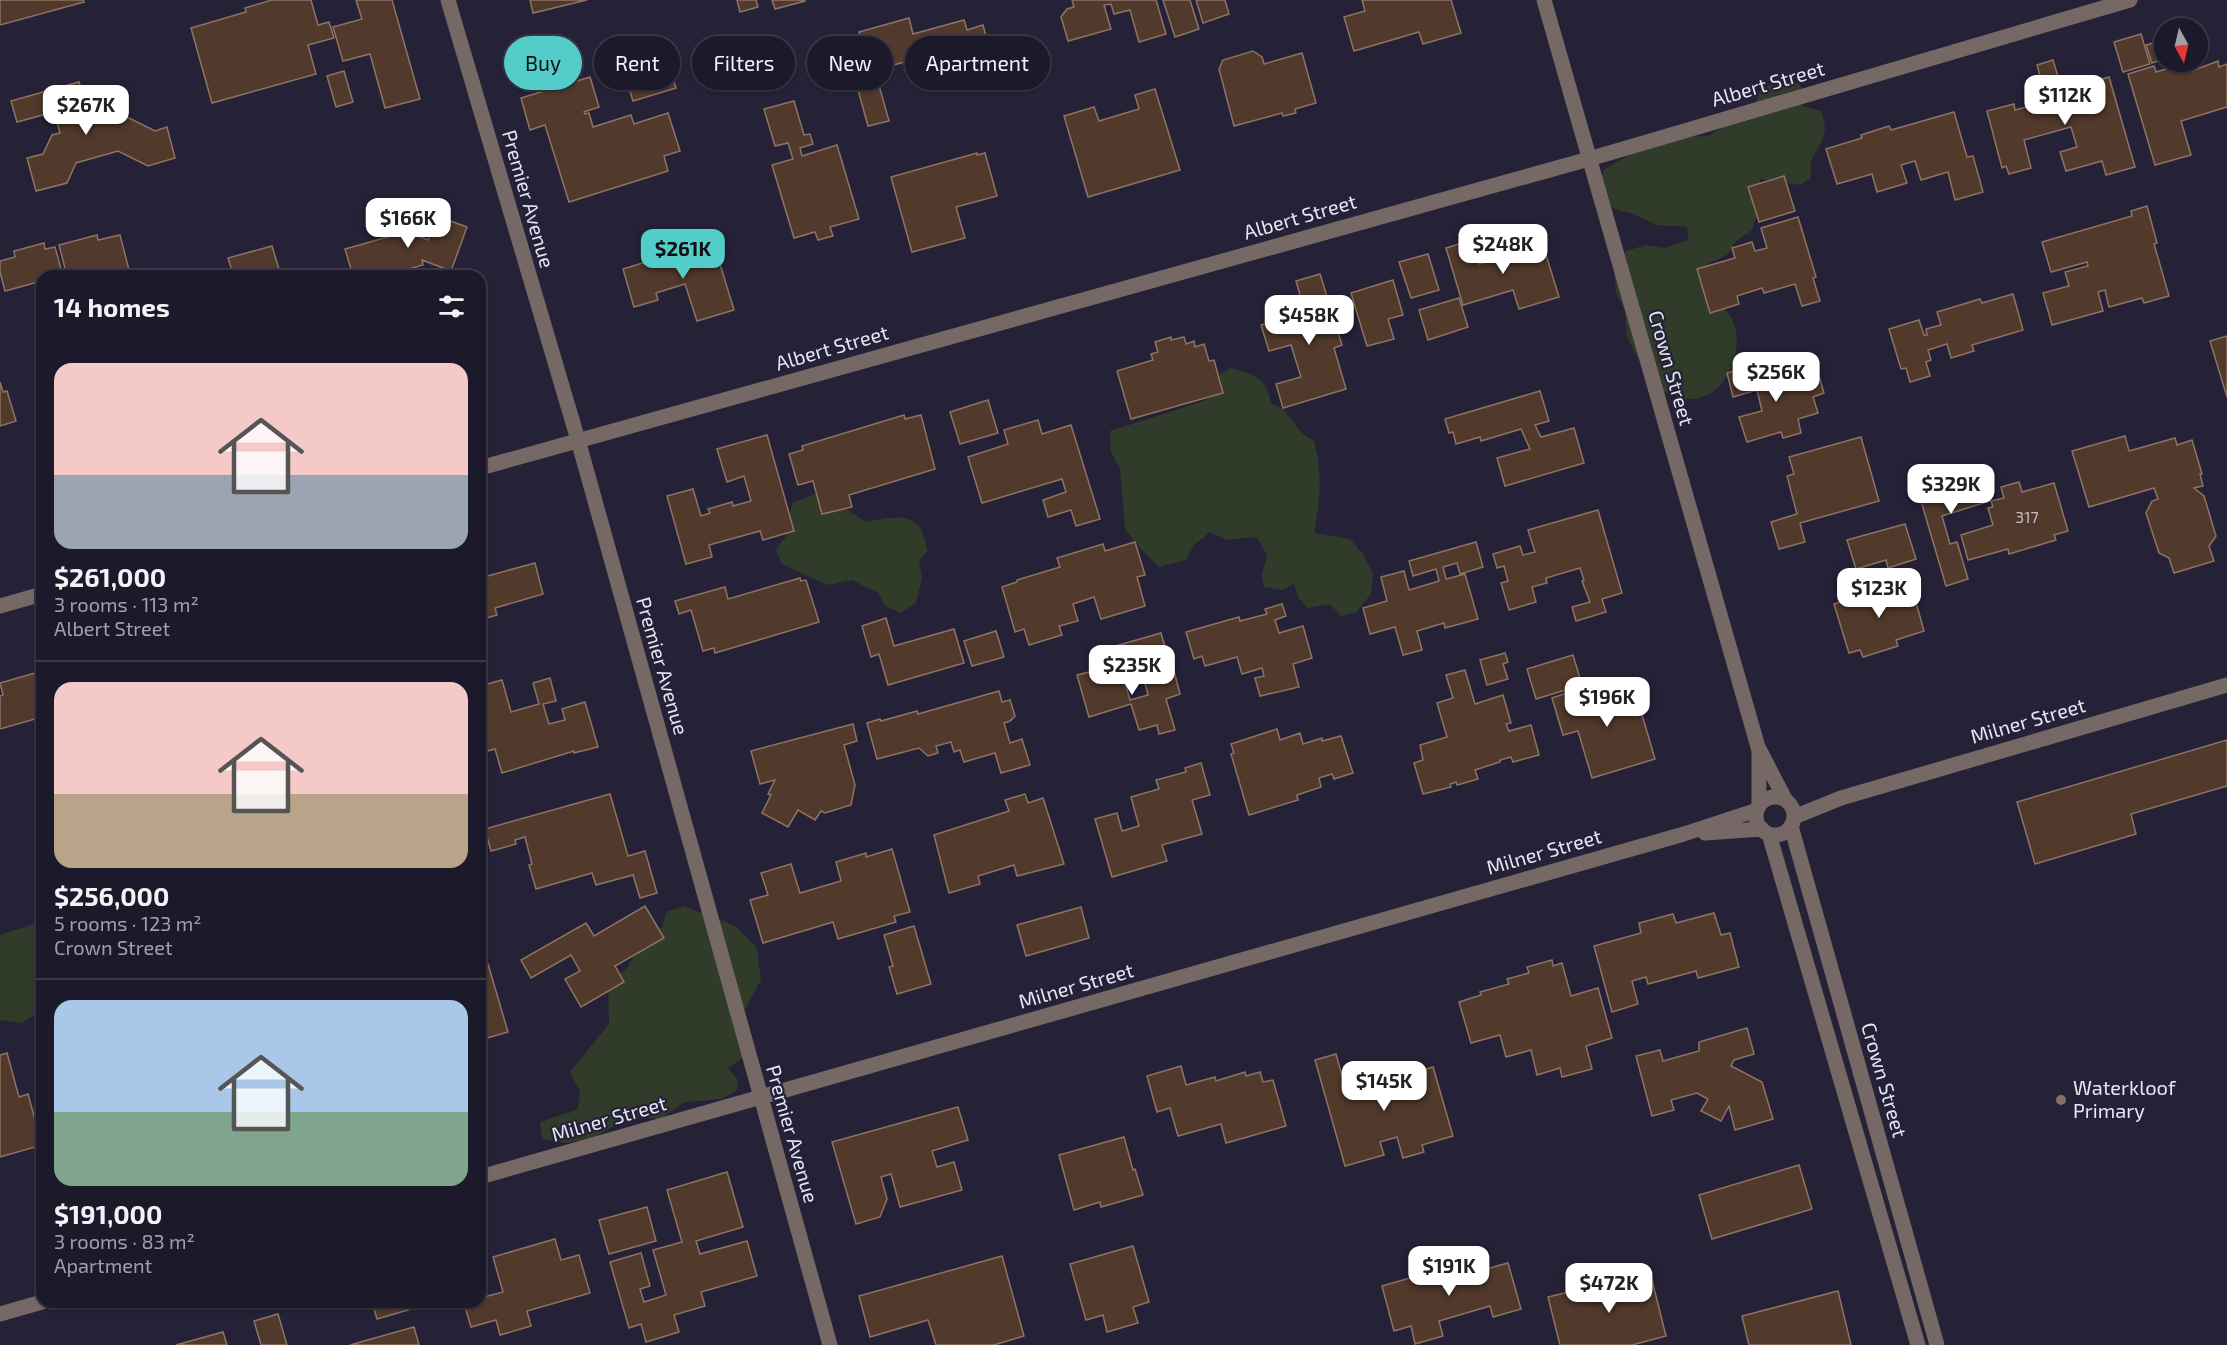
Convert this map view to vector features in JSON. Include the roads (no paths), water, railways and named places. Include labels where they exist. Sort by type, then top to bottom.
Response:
[{"type":"street","name":"Premier Avenue","points":[[448,0],[578,440],[830,1345]]},
{"type":"street","name":"Crown Street","points":[[1544,0],[1758,747],[1787,801]]},
{"type":"street","name":"Albert Street","points":[[486,466],[1589,159],[2130,0]]},
{"type":"street","points":[[0,606],[36,596]]},
{"type":"street","name":"Milner Street","points":[[1793,822],[1841,798],[2227,685]]},
{"type":"street","name":"Crown Street","points":[[1758,747],[1758,808]]},
{"type":"street","points":[[1765,831],[1782,833],[1793,822],[1793,809],[1787,801],[1773,797],[1765,800],[1758,808],[1757,822],[1765,831],[1918,1345]]},
{"type":"street","name":"Milner Street","points":[[1787,801],[1841,798]]},
{"type":"street","name":"Milner Street","points":[[486,1175],[1684,834],[1758,808]]},
{"type":"street","name":"Crown Street","points":[[1793,822],[1937,1345]]},
{"type":"street","name":"Milner Street","points":[[1684,834],[1765,831]]},
{"type":"street","points":[[0,1314],[36,1304]]},
{"type":"place","name":"Waterkloof Primary","points":[[2061,1100]]}]
